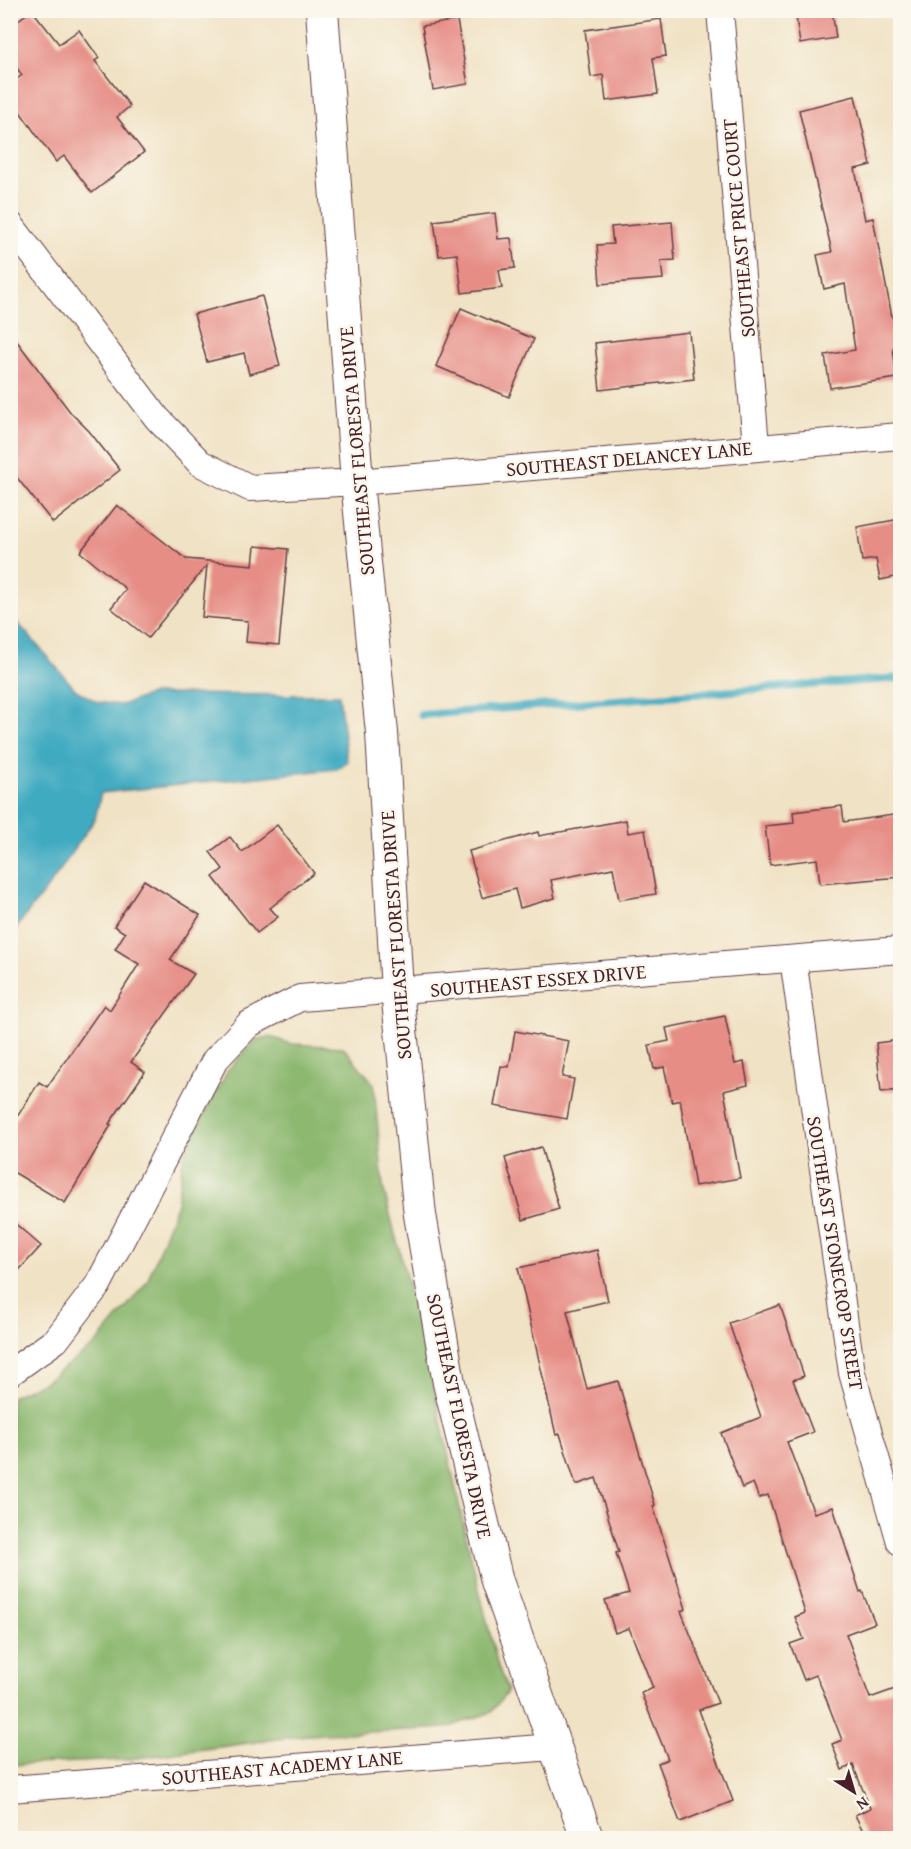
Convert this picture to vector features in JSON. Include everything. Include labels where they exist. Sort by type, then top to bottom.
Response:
[{"type":"street","name":"SOUTHEAST FLORESTA DRIVE","points":[[322,10],[357,482],[382,733],[397,991],[420,1215],[449,1383],[497,1581],[553,1747],[587,1839]]},
{"type":"street","name":"SOUTHEAST PRICE COURT","points":[[720,10],[756,446]]},
{"type":"street","name":"SOUTHEAST DELANCEY LANE","points":[[10,224],[157,418],[200,463],[250,488],[357,482],[756,446],[900,436]]},
{"type":"street","name":"SOUTHEAST ESSEX DRIVE","points":[[10,1373],[56,1340],[98,1285],[215,1060],[249,1024],[300,998],[900,950]]},
{"type":"street","name":"SOUTHEAST STONECROP STREET","points":[[792,959],[852,1372],[900,1542]]},
{"type":"street","name":"SOUTHEAST ACADEMY LANE","points":[[10,1789],[553,1747]]},
{"type":"green space","points":[[270,1037],[292,1044],[343,1047],[374,1084],[383,1187],[430,1370],[466,1537],[498,1666],[508,1691],[491,1712],[447,1728],[307,1735],[123,1760],[11,1765],[11,1397],[44,1382],[96,1344],[147,1282],[177,1203],[183,1158],[187,1147],[228,1070],[257,1039]]},
{"type":"water","points":[[11,615],[76,690],[97,702],[121,705],[153,694],[339,695],[347,762],[337,769],[101,793],[95,819],[52,882],[11,934]]},
{"type":"building","points":[[32,10],[59,44],[79,30],[99,58],[95,61],[130,106],[117,117],[144,152],[92,193],[64,156],[56,162],[10,98],[10,84],[22,75],[10,59],[10,26]]},
{"type":"building","points":[[795,10],[832,10],[836,38],[800,44]]},
{"type":"building","points":[[661,19],[666,56],[653,58],[658,94],[606,101],[603,75],[591,77],[585,30]]},
{"type":"building","points":[[457,20],[468,84],[433,90],[422,26]]},
{"type":"building","points":[[855,96],[871,165],[855,169],[865,220],[873,218],[892,317],[900,316],[900,347],[893,348],[897,378],[830,388],[825,355],[855,350],[845,284],[824,289],[817,255],[832,252],[799,110]]},
{"type":"building","points":[[495,213],[498,239],[511,238],[515,268],[499,270],[502,288],[462,293],[457,254],[439,256],[434,221]]},
{"type":"building","points":[[672,222],[675,260],[661,261],[663,279],[600,284],[597,245],[613,244],[611,227]]},
{"type":"building","points":[[262,296],[280,366],[249,374],[244,353],[207,362],[194,314]]},
{"type":"building","points":[[461,308],[534,339],[509,397],[436,366]]},
{"type":"building","points":[[10,332],[71,413],[89,431],[120,470],[53,523],[10,469]]},
{"type":"building","points":[[689,332],[694,379],[600,390],[595,343]]},
{"type":"building","points":[[117,505],[186,559],[253,565],[255,546],[288,549],[279,645],[246,642],[248,621],[202,617],[207,565],[148,638],[111,608],[126,589],[80,552]]},
{"type":"building","points":[[900,519],[900,576],[880,580],[876,559],[862,561],[857,527]]},
{"type":"building","points":[[842,806],[844,822],[900,814],[900,877],[820,884],[817,859],[770,865],[765,826],[794,823],[793,812]]},
{"type":"building","points":[[626,820],[628,833],[645,830],[656,894],[619,900],[613,868],[551,880],[555,898],[520,908],[515,889],[482,898],[469,851],[538,832],[539,836]]},
{"type":"building","points":[[277,825],[314,873],[270,908],[278,917],[257,933],[213,877],[223,869],[210,852],[230,837],[242,852]]},
{"type":"building","points":[[144,880],[200,915],[170,960],[194,974],[131,1062],[145,1072],[109,1124],[111,1125],[65,1203],[10,1170],[10,1128],[39,1082],[47,1087],[104,1005],[110,1010],[139,964],[115,949],[125,933],[114,926]]},
{"type":"building","points":[[725,1016],[735,1064],[744,1062],[748,1085],[724,1091],[740,1178],[695,1186],[680,1100],[672,1102],[664,1067],[654,1069],[649,1045],[669,1041],[666,1028]]},
{"type":"building","points":[[515,1031],[569,1041],[562,1077],[574,1079],[567,1119],[494,1106],[501,1066],[509,1067]]},
{"type":"building","points":[[900,1040],[900,1090],[881,1092],[876,1043]]},
{"type":"building","points":[[541,1147],[559,1209],[523,1220],[505,1158]]},
{"type":"building","points":[[10,1219],[41,1246],[10,1280]]},
{"type":"building","points":[[597,1250],[608,1301],[567,1311],[587,1389],[618,1381],[655,1505],[653,1506],[686,1609],[681,1611],[718,1703],[699,1710],[733,1801],[680,1822],[658,1763],[668,1759],[641,1693],[653,1688],[629,1628],[615,1633],[605,1600],[629,1593],[616,1553],[619,1552],[596,1478],[576,1485],[560,1434],[556,1435],[518,1268]]},
{"type":"building","points":[[780,1305],[804,1376],[793,1380],[813,1432],[787,1442],[814,1513],[833,1507],[860,1592],[862,1591],[875,1623],[846,1634],[870,1698],[895,1689],[900,1704],[900,1839],[867,1839],[855,1815],[870,1808],[853,1765],[842,1770],[832,1744],[842,1740],[816,1675],[804,1680],[790,1644],[804,1639],[795,1617],[805,1613],[768,1495],[759,1498],[753,1483],[742,1488],[721,1433],[761,1417],[729,1323]]},
{"type":"waterway","points":[[421,715],[900,678]]}]
